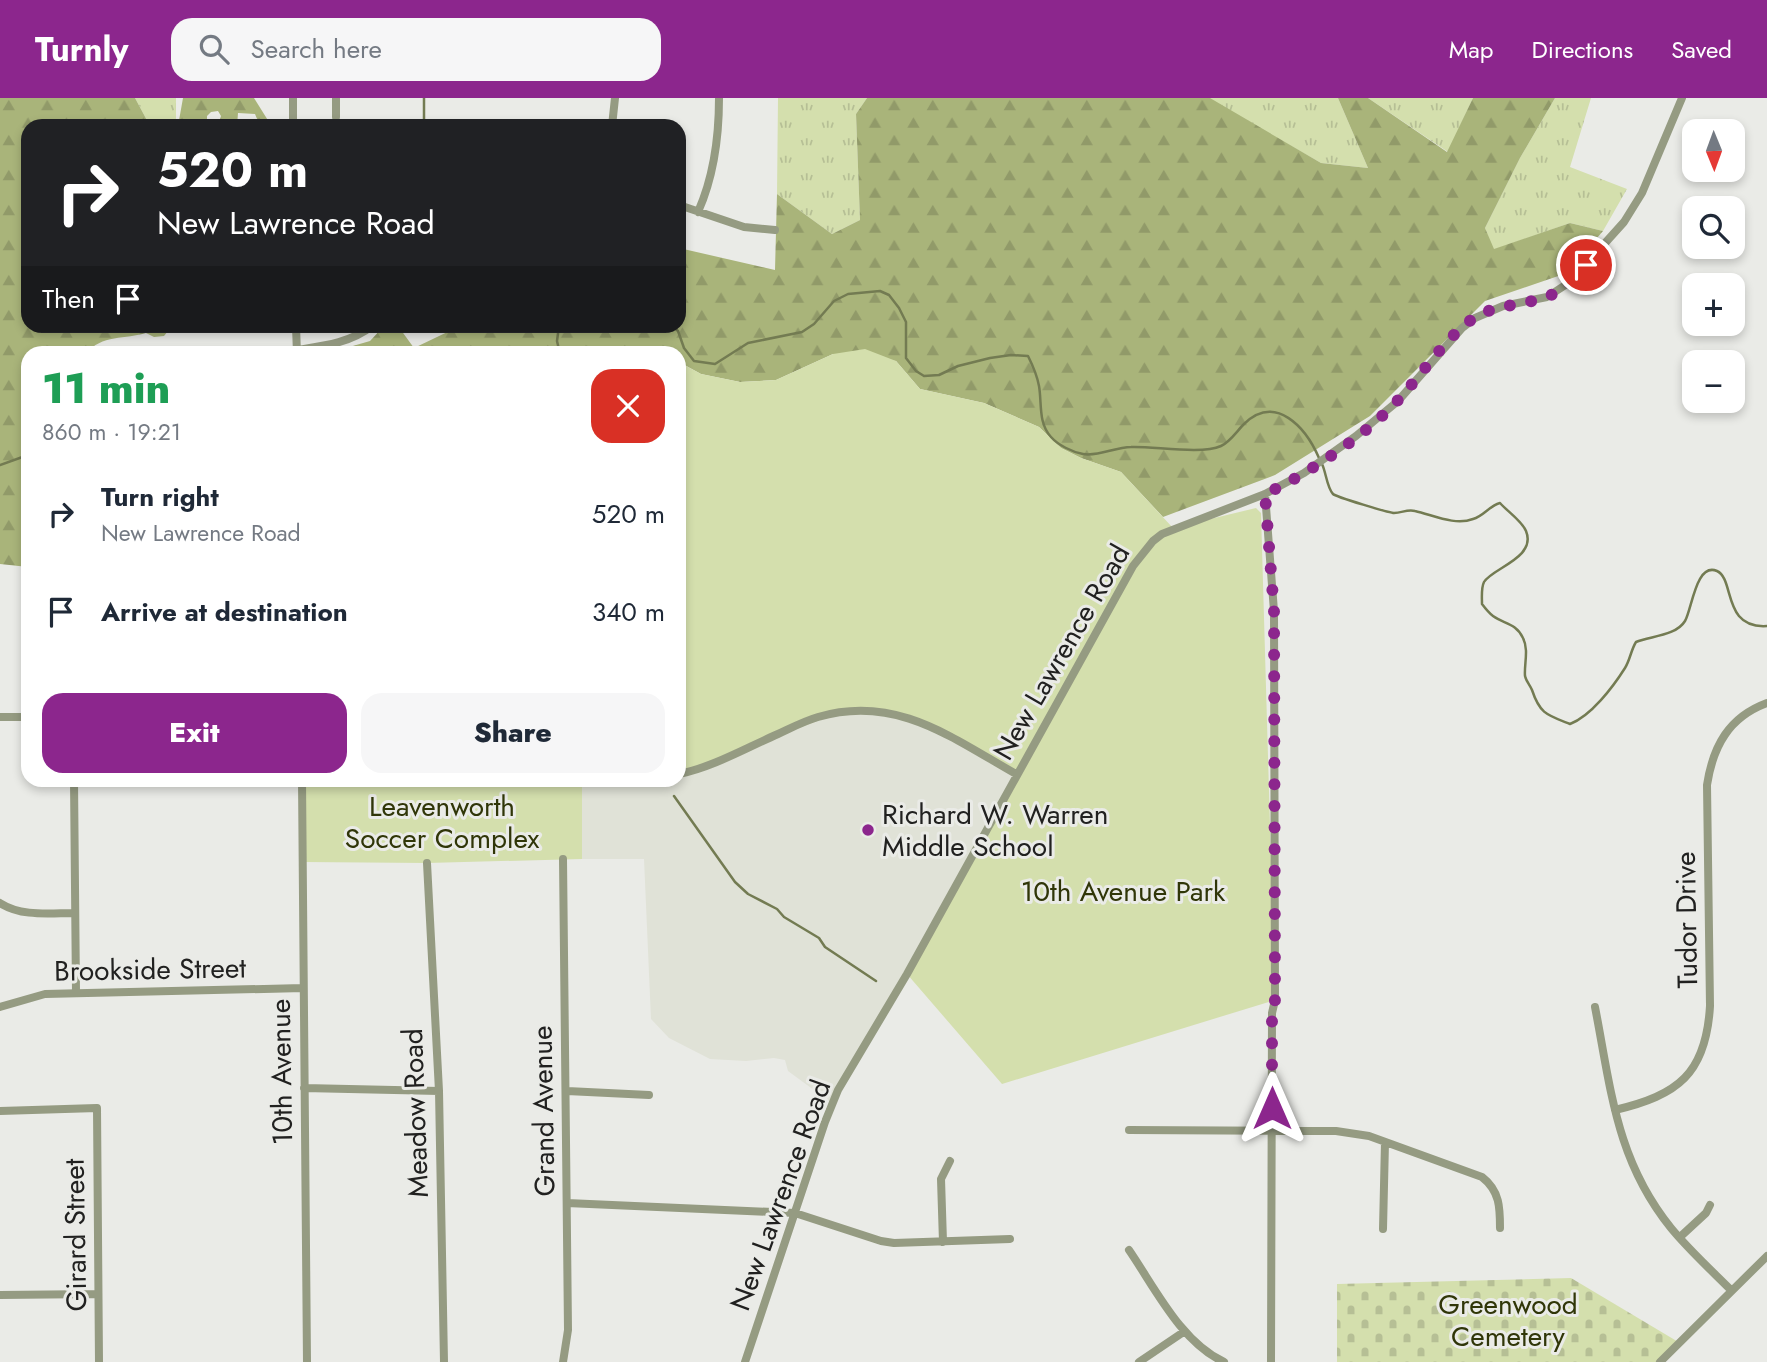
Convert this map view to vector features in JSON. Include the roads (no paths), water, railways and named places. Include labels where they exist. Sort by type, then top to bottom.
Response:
[{"type":"street","points":[[293,98],[293,119]]},
{"type":"street","points":[[336,98],[336,117]]},
{"type":"street","points":[[613,119],[615,98]]},
{"type":"street","points":[[698,212],[709,187],[714,165],[719,98]]},
{"type":"street","name":"New Lawrence Road","points":[[745,1362],[838,1090],[907,974],[1133,566],[1153,541],[1173,528],[1265,494],[1304,473],[1338,449],[1398,401],[1462,328],[1475,317],[1503,306],[1547,297],[1570,282],[1624,222],[1642,193],[1682,98]]},
{"type":"street","points":[[686,208],[744,227],[775,230]]},
{"type":"street","points":[[324,346],[361,333]]},
{"type":"street","points":[[1265,494],[1274,611],[1275,1000],[1272,1013],[1271,1362]]},
{"type":"street","name":"Tudor Drive","points":[[1615,1110],[1638,1105],[1672,1089],[1687,1076],[1699,1058],[1708,1033],[1710,1006],[1707,785],[1710,763],[1717,744],[1727,729],[1738,718],[1767,703]]},
{"type":"street","points":[[686,771],[817,718],[859,711],[906,716],[933,727],[1016,774]]},
{"type":"street","points":[[0,717],[21,717]]},
{"type":"street","points":[[74,787],[76,993]]},
{"type":"street","name":"10th Avenue","points":[[302,787],[307,1362]]},
{"type":"street","name":"Grand Avenue","points":[[563,859],[568,1331],[563,1362]]},
{"type":"street","name":"Meadow Road","points":[[427,863],[439,1091],[444,1362]]},
{"type":"street","points":[[0,903],[9,909],[26,913],[75,913]]},
{"type":"street","name":"Brookside Street","points":[[0,1007],[45,994],[303,988]]},
{"type":"street","points":[[1595,1007],[1618,1130],[1635,1171],[1671,1228],[1731,1290]]},
{"type":"street","points":[[304,1088],[439,1091]]},
{"type":"street","points":[[567,1091],[649,1095]]},
{"type":"street","name":"Girard Street","points":[[0,1111],[97,1108],[99,1362]]},
{"type":"street","points":[[1129,1130],[1352,1132],[1482,1177],[1498,1197],[1500,1228]]},
{"type":"street","points":[[1383,1229],[1385,1142]]},
{"type":"street","points":[[943,1242],[941,1179],[950,1161]]},
{"type":"street","points":[[567,1203],[795,1213],[881,1241],[1010,1239]]},
{"type":"street","points":[[1679,1237],[1706,1213],[1710,1205]]},
{"type":"street","points":[[1129,1250],[1185,1331],[1204,1350],[1224,1362]]},
{"type":"street","points":[[1660,1362],[1767,1256]]},
{"type":"street","points":[[0,1295],[98,1294]]},
{"type":"street","points":[[1139,1362],[1185,1331]]},
{"type":"waterway","points":[[424,98],[424,119]]},
{"type":"waterway","points":[[686,351],[694,361],[715,364],[748,343],[802,332],[814,324],[834,301],[848,294],[880,291],[889,295],[899,308],[906,322],[906,358],[916,371],[924,376],[939,375],[958,366],[990,358],[1028,356],[1038,382],[1044,426],[1057,443],[1074,452],[1095,454],[1131,447],[1212,449],[1227,442],[1256,415],[1267,412],[1289,418],[1306,436],[1319,458]]},
{"type":"waterway","points":[[558,333],[558,346]]},
{"type":"waterway","points":[[679,333],[683,346]]},
{"type":"waterway","points":[[0,465],[21,458]]},
{"type":"waterway","points":[[1322,464],[1333,494],[1374,508],[1394,513],[1412,511],[1466,521],[1477,518],[1500,503],[1518,520],[1526,531],[1528,540],[1525,548],[1520,555],[1484,582],[1482,604],[1493,616],[1517,629],[1523,638],[1526,652],[1525,676],[1541,709],[1570,724],[1586,715],[1608,692],[1625,668],[1636,642],[1669,633],[1681,626],[1688,615],[1699,580],[1710,570],[1717,571],[1722,576],[1736,612],[1743,620],[1753,625],[1767,626]]},
{"type":"waterway","points":[[674,796],[735,882],[748,894],[777,909],[784,917],[819,938],[825,947],[876,981]]},
{"type":"place","name":"Richard W. Warren Middle School","points":[[868,830]]},
{"type":"park label","name":"Leavenworth Soccer Complex","points":[[442,822]]},
{"type":"park label","name":"10th Avenue Park","points":[[1123,891]]},
{"type":"park label","name":"Greenwood Cemetery","points":[[1508,1320]]}]
